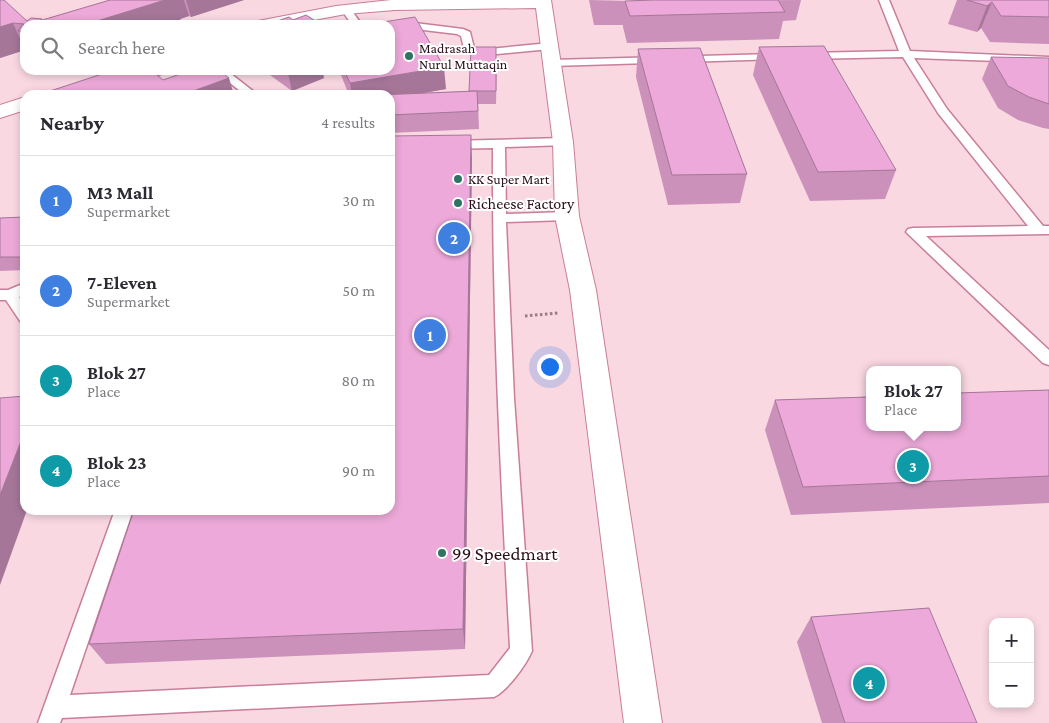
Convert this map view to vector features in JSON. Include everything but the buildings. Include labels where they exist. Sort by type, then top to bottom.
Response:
[{"type":"street","points":[[290,20],[346,9],[416,4],[544,2],[563,142],[567,216],[586,312],[643,723]]},
{"type":"street","points":[[0,112],[20,105]]},
{"type":"lane","points":[[884,0],[906,54],[942,111],[1044,230]]},
{"type":"lane","points":[[346,9],[353,20]]},
{"type":"lane","points":[[395,28],[415,26],[459,31],[466,34],[469,50],[477,53],[793,57],[906,54],[1049,60]]},
{"type":"lane","points":[[126,82],[147,75]]},
{"type":"lane","points":[[226,75],[246,90]]},
{"type":"lane","points":[[439,145],[563,142]]},
{"type":"lane","points":[[122,515],[52,715],[494,686],[521,651],[501,317],[498,218],[499,144]]},
{"type":"lane","points":[[498,218],[567,216]]},
{"type":"lane","points":[[1044,230],[914,232],[1049,359]]},
{"type":"lane","points":[[20,290],[5,295],[20,312]]},
{"type":"path","points":[[501,317],[586,312]]},
{"type":"place","name":"Madrasah Nurul Muttaqin","points":[[409,56]]},
{"type":"place","name":"KK Super Mart","points":[[458,179]]},
{"type":"place","name":"Richeese Factory","points":[[458,203]]},
{"type":"place","name":"7-Eleven","points":[[454,238]]},
{"type":"place","name":"M3 Mall","points":[[430,335]]},
{"type":"place","name":"Blok 27","points":[[913,466]]},
{"type":"place","name":"99 Speedmart","points":[[442,553]]},
{"type":"place","name":"Blok 23","points":[[869,683]]}]
